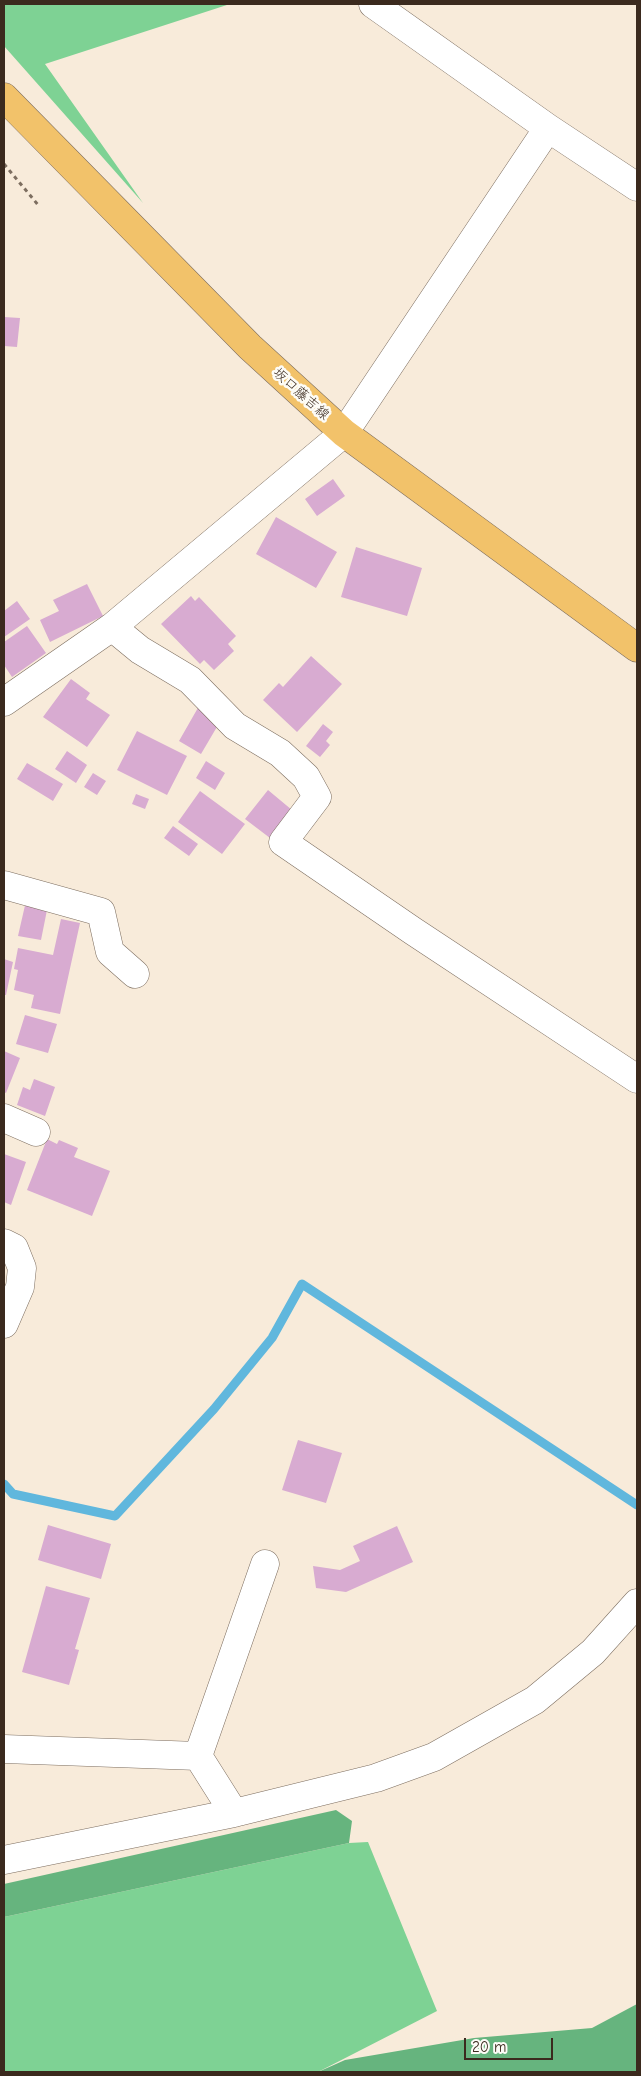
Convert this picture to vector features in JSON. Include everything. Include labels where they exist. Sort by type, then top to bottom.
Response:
[{"type":"main road","name":"坂口藤吉線","points":[[4,97],[250,348],[344,433],[637,648]]},
{"type":"street","points":[[373,4],[548,128],[637,187]]},
{"type":"street","points":[[4,702],[112,627],[344,433],[548,128]]},
{"type":"street","points":[[112,627],[140,650],[190,680],[235,726],[280,753],[306,777],[317,797],[283,842],[413,931],[637,1079]]},
{"type":"street","points":[[4,885],[101,912],[110,952],[135,974]]},
{"type":"street","points":[[4,1118],[36,1132]]},
{"type":"street","points":[[4,1243],[14,1248],[22,1268],[20,1287],[4,1324]]},
{"type":"street","points":[[198,1756],[265,1564]]},
{"type":"street","points":[[4,1860],[234,1812],[376,1778],[434,1757],[535,1700],[593,1652],[637,1603]]},
{"type":"street","points":[[4,1749],[198,1756]]},
{"type":"street","points":[[198,1756],[234,1812]]},
{"type":"path","points":[[4,164],[39,206]]},
{"type":"green space","points":[[4,4],[230,4],[45,64],[143,203],[4,46]]},
{"type":"green space","points":[[336,1810],[352,1821],[349,1843],[4,1917],[4,1884]]},
{"type":"green space","points":[[368,1842],[437,2011],[318,2072],[4,2072],[4,1917],[349,1843]]},
{"type":"green space","points":[[637,2004],[637,2072],[318,2072],[345,2060],[474,2038],[592,2028]]},
{"type":"building","points":[[4,317],[20,318],[17,347],[4,346]]},
{"type":"building","points":[[333,479],[345,496],[317,516],[305,499]]},
{"type":"building","points":[[276,517],[337,552],[316,588],[256,554]]},
{"type":"building","points":[[356,547],[422,568],[407,616],[341,597]]},
{"type":"building","points":[[87,584],[103,616],[50,642],[40,620],[59,611],[53,600]]},
{"type":"building","points":[[191,596],[195,601],[199,597],[236,636],[228,644],[234,651],[214,670],[204,660],[200,664],[161,624]]},
{"type":"building","points":[[17,601],[30,619],[4,637],[4,611]]},
{"type":"building","points":[[27,626],[46,653],[12,677],[4,665],[4,642]]},
{"type":"building","points":[[311,656],[342,684],[297,732],[263,700],[279,683],[283,687]]},
{"type":"building","points":[[71,679],[90,693],[86,699],[110,715],[87,747],[43,717]]},
{"type":"building","points":[[199,706],[221,720],[201,754],[179,741]]},
{"type":"building","points":[[323,724],[333,732],[326,741],[330,745],[320,757],[306,746]]},
{"type":"building","points":[[137,731],[187,756],[167,795],[117,770]]},
{"type":"building","points":[[67,751],[87,765],[76,783],[55,769]]},
{"type":"building","points":[[206,761],[225,773],[215,790],[196,778]]},
{"type":"building","points":[[27,763],[63,784],[53,801],[17,779]]},
{"type":"building","points":[[93,773],[106,781],[97,795],[84,787]]},
{"type":"building","points":[[268,790],[292,810],[270,838],[245,819]]},
{"type":"building","points":[[200,791],[245,824],[222,854],[178,822]]},
{"type":"building","points":[[136,794],[149,799],[145,809],[132,804]]},
{"type":"building","points":[[173,826],[198,844],[189,856],[164,838]]},
{"type":"building","points":[[26,901],[48,905],[41,940],[18,936]]},
{"type":"building","points":[[61,919],[80,923],[60,1014],[31,1008],[34,995],[14,990],[18,970],[14,969],[18,948],[53,955]]},
{"type":"building","points":[[4,959],[13,962],[6,995],[4,995]]},
{"type":"building","points":[[25,1015],[57,1024],[48,1053],[16,1044]]},
{"type":"building","points":[[4,1051],[20,1058],[6,1093],[4,1092]]},
{"type":"building","points":[[34,1079],[55,1087],[45,1116],[17,1105],[23,1087],[30,1090]]},
{"type":"building","points":[[47,1139],[57,1144],[59,1140],[78,1148],[74,1157],[110,1171],[92,1216],[27,1190]]},
{"type":"building","points":[[4,1154],[26,1162],[11,1205],[4,1202]]},
{"type":"building","points":[[298,1440],[342,1453],[326,1503],[282,1490]]},
{"type":"building","points":[[48,1525],[111,1544],[101,1579],[38,1560]]},
{"type":"building","points":[[397,1526],[413,1562],[346,1592],[316,1588],[313,1566],[340,1570],[360,1561],[353,1546]]},
{"type":"building","points":[[46,1586],[90,1598],[75,1649],[79,1650],[69,1685],[22,1672]]},
{"type":"waterway","points":[[4,1484],[13,1494],[115,1516],[214,1409],[272,1338],[302,1284],[637,1505]]}]
